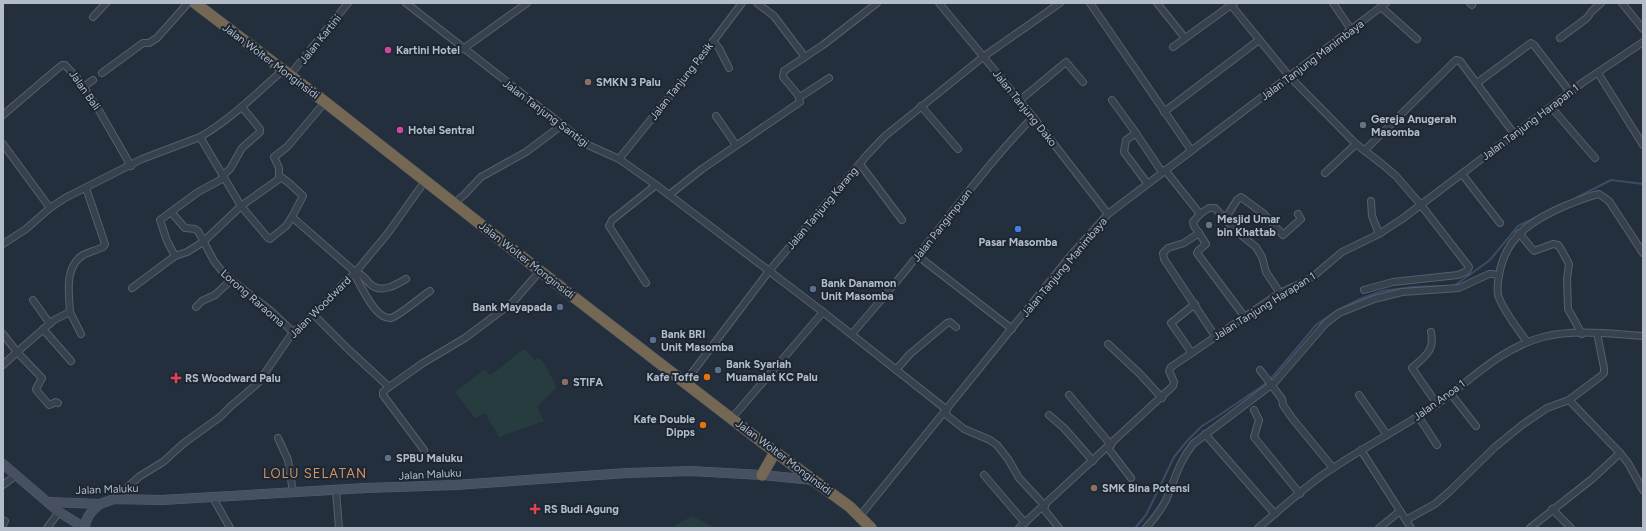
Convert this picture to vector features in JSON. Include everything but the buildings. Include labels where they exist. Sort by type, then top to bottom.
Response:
[{"type":"highway","name":"Jalan Wolter Monginsidi","points":[[195,3],[287,72],[540,271],[860,516],[871,528]]},
{"type":"highway","points":[[762,475],[775,452]]},
{"type":"main road","points":[[3,464],[15,476],[59,512],[85,528],[85,523],[88,516],[100,504]]},
{"type":"main road","name":"Jalan Maluku","points":[[48,502],[100,504],[114,499],[162,500],[212,496],[455,485],[627,473],[710,471],[813,480]]},
{"type":"street","points":[[93,17],[106,3]]},
{"type":"street","points":[[102,73],[143,43],[149,43],[157,38],[188,3]]},
{"type":"street","name":"Jalan Kartini","points":[[287,72],[348,3]]},
{"type":"street","name":"Jalan Tanjung Santigi","points":[[406,3],[562,126],[588,145],[619,159],[656,185],[769,271]]},
{"type":"street","points":[[463,49],[527,3]]},
{"type":"street","name":"Jalan Tanjung Pesik","points":[[619,159],[742,3]]},
{"type":"street","points":[[757,3],[774,16],[805,57]]},
{"type":"street","points":[[800,97],[783,77],[784,71],[877,3]]},
{"type":"street","name":"Jalan Tanjung Dako","points":[[939,3],[1033,117],[1108,214]]},
{"type":"street","name":"Jalan Tanjung Karang","points":[[685,382],[769,271],[885,136],[983,56],[1060,3]]},
{"type":"street","points":[[1090,3],[1191,150]]},
{"type":"street","points":[[1157,3],[1185,38]]},
{"type":"street","points":[[1333,3],[1352,30]]},
{"type":"street","points":[[1560,38],[1587,18],[1601,3]]},
{"type":"street","points":[[1622,3],[1643,29]]},
{"type":"street","points":[[1173,47],[1233,4],[1259,40],[1289,76],[1356,144],[1396,176],[1421,205],[1468,266],[1468,269],[1458,275],[1393,282],[1364,290]]},
{"type":"street","points":[[1384,5],[1417,39]]},
{"type":"street","name":"Jalan Tanjung Manimbaya","points":[[860,516],[1071,255],[1108,214],[1384,5]]},
{"type":"street","points":[[1164,112],[1259,40]]},
{"type":"street","points":[[713,41],[719,48],[729,68]]},
{"type":"street","name":"Jalan Tanjung Harapan 1","points":[[1020,528],[1162,398],[1174,385],[1169,369],[1244,316],[1280,293],[1304,282],[1316,274],[1342,252],[1379,234],[1421,205],[1570,92],[1643,42]]},
{"type":"street","points":[[1477,83],[1531,44],[1534,44],[1570,92]]},
{"type":"street","points":[[1365,150],[1456,60],[1460,61],[1514,135]]},
{"type":"street","points":[[1019,101],[1066,62],[1083,82]]},
{"type":"street","name":"Jalan Bali","points":[[3,115],[62,66],[69,68],[104,119],[131,166]]},
{"type":"street","points":[[3,244],[26,229],[50,208],[65,198],[131,166],[142,159],[200,137],[287,72]]},
{"type":"street","points":[[1598,73],[1643,145]]},
{"type":"street","points":[[669,195],[702,168],[800,102],[800,97],[829,78]]},
{"type":"street","points":[[83,87],[93,80]]},
{"type":"street","points":[[1112,100],[1163,171],[1200,214]]},
{"type":"street","points":[[200,137],[241,206],[270,239],[282,230],[292,217],[302,196],[280,177],[279,168],[274,157],[288,147],[325,102]]},
{"type":"street","points":[[921,106],[958,149]]},
{"type":"street","points":[[1551,106],[1595,158]]},
{"type":"street","points":[[175,256],[159,221],[198,192],[223,177],[230,169],[242,148],[260,132],[260,129],[242,107]]},
{"type":"street","points":[[716,116],[736,145]]},
{"type":"street","name":"Jalan Pangimpuan","points":[[852,334],[918,256],[985,171],[1033,117]]},
{"type":"street","points":[[454,203],[464,195],[477,180],[526,152],[562,126]]},
{"type":"street","points":[[1136,132],[1126,140],[1124,152],[1147,184]]},
{"type":"street","points":[[3,144],[50,208]]},
{"type":"street","points":[[1325,173],[1356,144]]},
{"type":"street","points":[[860,164],[902,220]]},
{"type":"street","points":[[1462,174],[1500,223]]},
{"type":"street","points":[[132,288],[175,256],[187,252],[203,242],[241,206],[280,177]]},
{"type":"street","name":"Jalan Woodward","points":[[114,499],[140,476],[163,462],[184,443],[220,417],[258,383],[293,332],[314,315],[355,273],[388,232],[425,181]]},
{"type":"street","points":[[646,283],[609,226],[612,220],[656,185]]},
{"type":"street","points":[[81,334],[70,311],[68,284],[74,264],[83,255],[103,247],[105,244],[86,188]]},
{"type":"street","points":[[1527,342],[1501,303],[1498,289],[1499,276],[1505,255],[1520,233],[1530,223],[1577,201],[1599,194],[1609,201],[1643,253]]},
{"type":"street","points":[[1225,219],[1237,200],[1241,197],[1264,214],[1284,235],[1301,219],[1298,214]]},
{"type":"street","points":[[1371,201],[1372,216],[1379,234]]},
{"type":"street","points":[[1244,316],[1197,253],[1206,244],[1193,222],[1200,214],[1209,208],[1215,208],[1243,238],[1256,247],[1262,257],[1266,272],[1280,293]]},
{"type":"street","name":"Lorong Raraoma","points":[[171,212],[184,227],[196,230],[214,261],[225,275],[272,312],[293,332]]},
{"type":"street","points":[[292,217],[355,273],[375,310],[384,317],[391,318],[430,290]]},
{"type":"street","points":[[1199,233],[1184,243],[1168,248],[1162,253],[1164,259],[1215,336]]},
{"type":"street","points":[[1520,233],[1534,251],[1553,244],[1558,245],[1561,249],[1568,264],[1568,309],[1582,334]]},
{"type":"street","points":[[1638,245],[1643,241]]},
{"type":"street","points":[[918,256],[1012,329]]},
{"type":"street","points":[[424,450],[383,396],[383,392],[423,362],[464,338],[513,302],[540,271]]},
{"type":"street","points":[[769,271],[852,334],[964,428],[990,440],[996,445],[1008,458],[1019,478],[1044,507],[1059,528]]},
{"type":"street","points":[[355,273],[362,275],[372,285],[380,288],[396,285],[406,279]]},
{"type":"street","points":[[1146,528],[1166,500],[1174,476],[1193,444],[1277,379],[1331,319],[1352,307],[1374,299],[1402,292],[1455,289],[1489,274],[1499,276]]},
{"type":"street","points":[[196,307],[202,301],[215,295],[231,280]]},
{"type":"street","points":[[33,300],[50,324]]},
{"type":"street","points":[[1191,352],[1171,324],[1195,304]]},
{"type":"street","points":[[3,365],[43,329],[70,311]]},
{"type":"street","points":[[732,418],[823,312]]},
{"type":"street","points":[[314,315],[348,350],[389,387]]},
{"type":"street","points":[[896,370],[910,354],[947,323],[951,323],[956,327]]},
{"type":"street","points":[[43,329],[71,361]]},
{"type":"street","points":[[1431,332],[1433,341],[1431,349],[1412,368],[1437,404]]},
{"type":"street","points":[[1406,520],[1434,504],[1450,491],[1472,472],[1495,447],[1522,424],[1547,408],[1570,400],[1604,373],[1597,333]]},
{"type":"street","name":"Jalan Anoa 1","points":[[1258,528],[1333,468],[1437,404],[1494,359],[1527,342],[1545,336],[1563,334],[1597,333],[1643,336]]},
{"type":"street","points":[[3,334],[17,352],[42,378],[36,389],[37,391],[50,405],[56,402],[58,403]]},
{"type":"street","points":[[1108,344],[1140,374],[1162,398]]},
{"type":"street","points":[[1262,373],[1282,399],[1283,406],[1333,468]]},
{"type":"street","points":[[1451,394],[1476,426]]},
{"type":"street","points":[[1069,395],[1131,478]]},
{"type":"street","points":[[1359,395],[1387,435]]},
{"type":"street","points":[[1570,400],[1620,452],[1643,490]]},
{"type":"street","points":[[1254,410],[1259,420],[1254,437],[1300,494]]},
{"type":"street","points":[[1050,414],[1093,461]]},
{"type":"street","points":[[1418,416],[1437,445]]},
{"type":"street","points":[[1205,434],[1275,514]]},
{"type":"street","points":[[278,438],[288,460],[293,492]]},
{"type":"street","points":[[1361,450],[1411,528]]},
{"type":"street","points":[[1530,528],[1552,509],[1592,479],[1620,452]]},
{"type":"street","points":[[984,475],[1025,523]]},
{"type":"street","points":[[3,485],[15,476]]},
{"type":"street","points":[[336,490],[339,528]]},
{"type":"street","points":[[212,496],[230,528]]},
{"type":"street","points":[[1552,509],[1571,528]]},
{"type":"street","points":[[1378,528],[1400,511]]},
{"type":"street","points":[[48,528],[59,512]]},
{"type":"green space","points":[[524,349],[535,360],[539,358],[543,362],[557,387],[537,407],[544,421],[499,437],[485,413],[475,418],[455,392],[485,369],[490,375]]},
{"type":"green space","points":[[692,516],[713,528],[671,528]]},
{"type":"waterway","points":[[1566,203],[1611,180],[1643,184]]},
{"type":"waterway","points":[[1454,286],[1490,260],[1518,226],[1537,217]]},
{"type":"waterway","points":[[1135,528],[1146,515],[1174,457],[1187,441],[1202,426],[1268,382],[1316,325],[1336,311],[1360,299],[1382,291],[1413,287],[1443,286]]},
{"type":"place","name":"Kartini Hotel","points":[[388,50]]},
{"type":"place","name":"SMKN 3 Palu","points":[[588,82]]},
{"type":"place","name":"Gereja Anugerah Masomba","points":[[1363,125]]},
{"type":"place","name":"Hotel Sentral","points":[[400,130]]},
{"type":"place","name":"Mesjid Umar bin Khattab","points":[[1209,225]]},
{"type":"place","name":"Pasar Masomba","points":[[1018,229]]},
{"type":"place","name":"Bank Danamon Unit Masomba","points":[[813,289]]},
{"type":"place","name":"Bank Mayapada","points":[[560,307]]},
{"type":"place","name":"Bank BRI Unit Masomba","points":[[653,340]]},
{"type":"place","name":"Bank Syariah Muamalat KC Palu","points":[[718,370]]},
{"type":"place","name":"Kafe Toffe","points":[[707,377]]},
{"type":"place","name":"RS Woodward Palu","points":[[176,378]]},
{"type":"place","name":"STIFA","points":[[565,382]]},
{"type":"place","name":"Kafe Double Dipps","points":[[703,425]]},
{"type":"place","name":"SPBU Maluku","points":[[388,458]]},
{"type":"place","name":"SMK Bina Potensi","points":[[1094,488]]},
{"type":"place","name":"RS Budi Agung","points":[[535,509]]},
{"type":"district","name":"LOLU SELATAN","points":[[315,473]]}]
